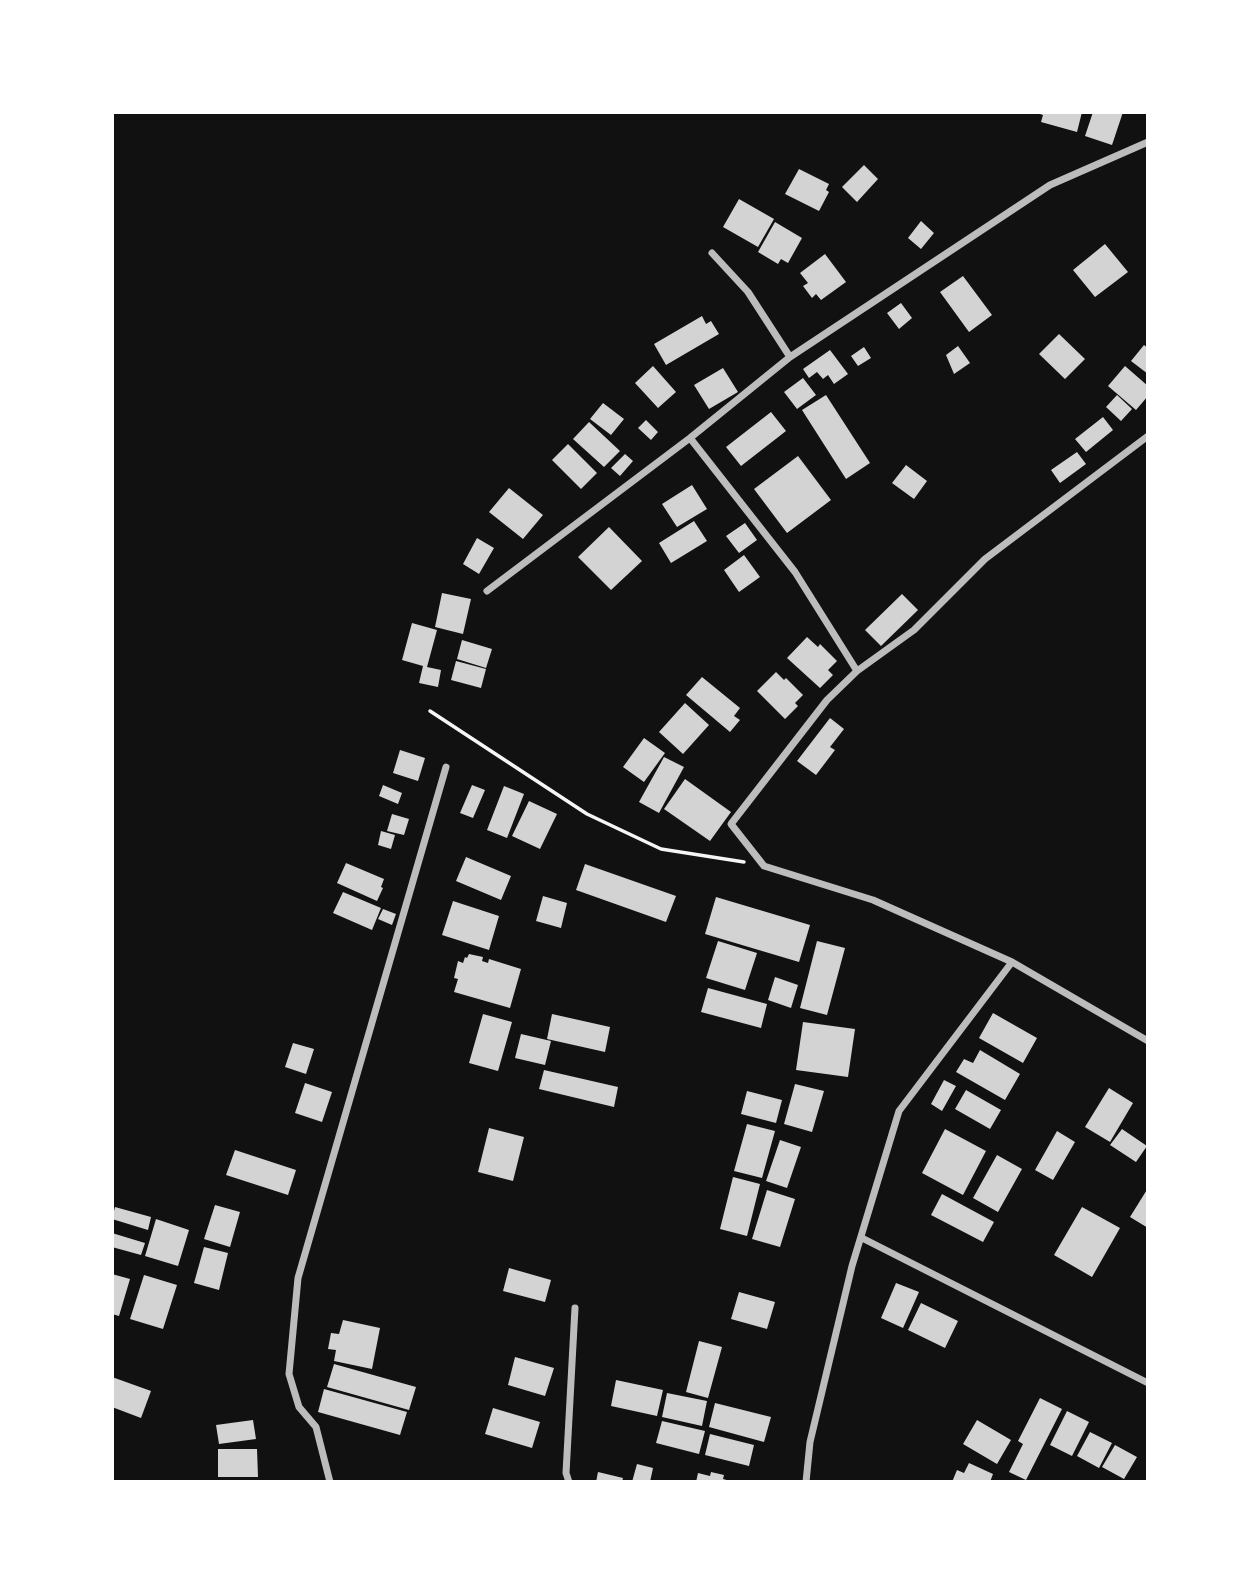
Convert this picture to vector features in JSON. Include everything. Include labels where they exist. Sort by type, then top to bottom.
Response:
[{"type":"street","points":[[487,591],[690,438],[790,356],[1050,185],[1148,142]]},
{"type":"street","points":[[712,253],[748,292],[790,356]]},
{"type":"street","points":[[1148,436],[985,559],[914,630],[857,671],[827,700],[731,824],[764,866],[873,900],[1012,962],[1148,1041]]},
{"type":"street","points":[[690,438],[795,572],[857,671]]},
{"type":"street","points":[[330,1482],[316,1427],[299,1407],[289,1374],[298,1278],[446,767]]},
{"type":"street","points":[[806,1482],[810,1442],[852,1266],[899,1111],[1012,962]]},
{"type":"street","points":[[862,1238],[1148,1383]]},
{"type":"street","points":[[569,1482],[566,1473],[575,1308]]},
{"type":"path","points":[[430,711],[587,814],[661,849],[764,866]]},
{"type":"building","points":[[1034,112],[1082,112],[1077,132],[1041,122],[1043,115]]},
{"type":"building","points":[[1093,112],[1123,112],[1112,145],[1085,136]]},
{"type":"building","points":[[864,165],[878,179],[857,202],[842,187]]},
{"type":"building","points":[[799,169],[829,184],[826,190],[829,192],[819,211],[785,194]]},
{"type":"building","points":[[739,199],[774,219],[758,247],[723,227]]},
{"type":"building","points":[[921,221],[934,233],[921,249],[908,238]]},
{"type":"building","points":[[775,222],[802,238],[788,263],[781,259],[778,264],[758,252]]},
{"type":"building","points":[[1105,244],[1128,272],[1095,297],[1073,270]]},
{"type":"building","points":[[825,254],[846,282],[821,300],[816,294],[812,298],[803,286],[808,283],[800,273]]},
{"type":"building","points":[[963,276],[992,315],[969,332],[940,292]]},
{"type":"building","points":[[901,303],[912,318],[899,329],[887,313]]},
{"type":"building","points":[[702,316],[706,324],[711,321],[719,334],[666,365],[654,344]]},
{"type":"building","points":[[1059,334],[1085,359],[1065,379],[1039,354]]},
{"type":"building","points":[[1144,345],[1148,348],[1148,374],[1131,361]]},
{"type":"building","points":[[958,346],[970,363],[954,374],[946,355]]},
{"type":"building","points":[[864,347],[871,358],[858,366],[851,356]]},
{"type":"building","points":[[830,350],[848,374],[834,384],[828,375],[823,379],[817,372],[809,378],[803,369]]},
{"type":"building","points":[[653,366],[676,392],[658,408],[635,383]]},
{"type":"building","points":[[1125,366],[1148,386],[1148,396],[1136,410],[1108,386]]},
{"type":"building","points":[[723,368],[738,392],[709,409],[694,385]]},
{"type":"building","points":[[803,378],[816,395],[797,409],[784,392]]},
{"type":"building","points":[[826,395],[870,463],[846,479],[802,410]]},
{"type":"building","points":[[1117,395],[1132,409],[1121,421],[1106,407]]},
{"type":"building","points":[[603,403],[624,419],[611,435],[590,419]]},
{"type":"building","points":[[771,412],[786,431],[741,466],[726,447]]},
{"type":"building","points":[[1103,417],[1113,430],[1086,452],[1075,439]]},
{"type":"building","points":[[646,420],[658,432],[651,440],[638,428]]},
{"type":"building","points":[[589,422],[620,451],[604,467],[573,439]]},
{"type":"building","points":[[568,444],[597,473],[581,489],[552,460]]},
{"type":"building","points":[[1077,452],[1086,464],[1060,483],[1051,470]]},
{"type":"building","points":[[625,454],[633,461],[620,476],[611,468]]},
{"type":"building","points":[[798,456],[831,500],[787,533],[754,489]]},
{"type":"building","points":[[906,465],[927,481],[914,499],[892,483]]},
{"type":"building","points":[[692,485],[707,509],[677,527],[662,504]]},
{"type":"building","points":[[509,488],[543,515],[523,539],[489,512]]},
{"type":"building","points":[[694,521],[707,541],[671,563],[659,543]]},
{"type":"building","points":[[745,523],[757,540],[739,553],[726,536]]},
{"type":"building","points":[[609,527],[642,561],[611,590],[578,557]]},
{"type":"building","points":[[477,538],[494,548],[479,574],[463,564]]},
{"type":"building","points":[[744,555],[760,577],[739,592],[724,570]]},
{"type":"building","points":[[442,593],[471,599],[463,634],[435,627]]},
{"type":"building","points":[[902,594],[918,610],[881,646],[865,630]]},
{"type":"building","points":[[412,623],[437,630],[427,667],[441,670],[438,687],[419,683],[423,666],[402,660]]},
{"type":"building","points":[[807,637],[818,647],[820,644],[837,661],[828,670],[833,675],[820,688],[787,658]]},
{"type":"building","points":[[462,640],[492,649],[486,668],[457,659]]},
{"type":"building","points":[[456,661],[486,669],[481,688],[451,680]]},
{"type":"building","points":[[776,672],[803,695],[795,703],[798,706],[785,719],[757,691]]},
{"type":"building","points":[[702,677],[740,708],[734,716],[740,720],[730,732],[686,695]]},
{"type":"building","points":[[685,703],[709,725],[683,754],[659,732]]},
{"type":"building","points":[[830,718],[844,729],[830,747],[835,750],[816,775],[797,761]]},
{"type":"building","points":[[644,738],[665,753],[644,782],[623,767]]},
{"type":"building","points":[[400,750],[425,758],[418,781],[393,773]]},
{"type":"building","points":[[664,757],[684,767],[659,813],[639,802]]},
{"type":"building","points":[[685,779],[731,812],[710,841],[664,809]]},
{"type":"building","points":[[383,785],[402,793],[398,804],[379,796]]},
{"type":"building","points":[[472,785],[485,790],[473,818],[460,813]]},
{"type":"building","points":[[504,786],[524,794],[507,838],[487,830]]},
{"type":"building","points":[[529,801],[557,814],[540,849],[512,836]]},
{"type":"building","points":[[392,814],[409,819],[404,835],[387,831]]},
{"type":"building","points":[[381,831],[395,835],[391,849],[378,845]]},
{"type":"building","points":[[466,857],[511,876],[501,900],[456,881]]},
{"type":"building","points":[[346,863],[384,879],[377,901],[337,883]]},
{"type":"building","points":[[585,864],[676,896],[666,922],[576,890]]},
{"type":"building","points":[[343,892],[381,908],[372,930],[333,913]]},
{"type":"building","points":[[543,896],[567,903],[561,928],[536,921]]},
{"type":"building","points":[[716,897],[810,925],[799,962],[705,934]]},
{"type":"building","points":[[453,901],[499,916],[489,950],[442,935]]},
{"type":"building","points":[[383,909],[396,914],[392,925],[378,919]]},
{"type":"building","points":[[718,941],[757,953],[745,990],[706,978]]},
{"type":"building","points":[[817,941],[845,948],[827,1015],[800,1008]]},
{"type":"building","points":[[469,954],[483,957],[482,961],[488,963],[489,959],[521,969],[510,1008],[454,992],[458,979],[454,978],[458,961],[463,963]]},
{"type":"building","points":[[775,977],[798,985],[791,1008],[768,1000]]},
{"type":"building","points":[[708,988],[767,1004],[761,1028],[701,1012]]},
{"type":"building","points":[[993,1013],[1037,1038],[1023,1063],[979,1038]]},
{"type":"building","points":[[483,1014],[512,1022],[498,1071],[469,1063]]},
{"type":"building","points":[[552,1014],[610,1027],[605,1052],[547,1039]]},
{"type":"building","points":[[803,1022],[855,1029],[848,1077],[796,1070]]},
{"type":"building","points":[[521,1034],[551,1041],[545,1065],[515,1058]]},
{"type":"building","points":[[293,1043],[314,1049],[306,1074],[285,1067]]},
{"type":"building","points":[[980,1050],[1020,1074],[1005,1100],[956,1072],[964,1059],[973,1063]]},
{"type":"building","points":[[544,1070],[618,1087],[614,1107],[539,1089]]},
{"type":"building","points":[[944,1080],[956,1086],[942,1111],[931,1104]]},
{"type":"building","points":[[305,1083],[332,1092],[322,1122],[295,1113]]},
{"type":"building","points":[[795,1084],[824,1091],[812,1132],[784,1124]]},
{"type":"building","points":[[1109,1088],[1133,1103],[1110,1142],[1085,1127]]},
{"type":"building","points":[[966,1090],[1001,1110],[990,1129],[955,1109]]},
{"type":"building","points":[[747,1091],[782,1100],[776,1123],[741,1114]]},
{"type":"building","points":[[747,1124],[775,1131],[762,1178],[734,1171]]},
{"type":"building","points":[[489,1128],[524,1137],[513,1181],[478,1172]]},
{"type":"building","points":[[945,1129],[986,1151],[963,1195],[922,1173]]},
{"type":"building","points":[[1122,1129],[1147,1146],[1136,1162],[1110,1145]]},
{"type":"building","points":[[1057,1131],[1075,1142],[1053,1180],[1035,1170]]},
{"type":"building","points":[[780,1140],[801,1147],[787,1188],[766,1181]]},
{"type":"building","points":[[235,1150],[296,1170],[288,1195],[226,1175]]},
{"type":"building","points":[[997,1155],[1022,1169],[998,1212],[973,1198]]},
{"type":"building","points":[[733,1177],[760,1184],[747,1236],[720,1229]]},
{"type":"building","points":[[1148,1188],[1148,1228],[1130,1217]]},
{"type":"building","points":[[767,1190],[795,1199],[780,1247],[752,1239]]},
{"type":"building","points":[[942,1194],[994,1222],[983,1242],[931,1215]]},
{"type":"building","points":[[215,1205],[240,1212],[230,1247],[204,1239]]},
{"type":"building","points":[[115,1207],[151,1217],[148,1230],[112,1219]]},
{"type":"building","points":[[1082,1207],[1120,1228],[1092,1277],[1054,1255]]},
{"type":"building","points":[[156,1219],[189,1230],[178,1266],[145,1256]]},
{"type":"building","points":[[112,1233],[145,1243],[141,1255],[112,1247]]},
{"type":"building","points":[[204,1247],[228,1253],[219,1290],[194,1283]]},
{"type":"building","points":[[509,1268],[551,1280],[545,1302],[503,1291]]},
{"type":"building","points":[[112,1274],[130,1279],[119,1316],[112,1314]]},
{"type":"building","points":[[144,1275],[177,1285],[163,1329],[130,1319]]},
{"type":"building","points":[[896,1283],[919,1292],[903,1328],[881,1318]]},
{"type":"building","points":[[739,1292],[775,1302],[767,1329],[731,1319]]},
{"type":"building","points":[[921,1303],[958,1321],[945,1348],[908,1330]]},
{"type":"building","points":[[343,1320],[380,1328],[372,1369],[334,1361],[336,1350],[328,1349],[331,1333],[339,1334]]},
{"type":"building","points":[[699,1341],[722,1347],[708,1398],[686,1392]]},
{"type":"building","points":[[515,1357],[554,1368],[545,1396],[508,1385]]},
{"type":"building","points":[[334,1364],[416,1387],[409,1410],[327,1387]]},
{"type":"building","points":[[112,1377],[151,1391],[141,1418],[112,1407]]},
{"type":"building","points":[[616,1380],[663,1390],[657,1416],[611,1406]]},
{"type":"building","points":[[324,1389],[407,1412],[400,1435],[318,1412]]},
{"type":"building","points":[[667,1393],[707,1401],[702,1426],[662,1417]]},
{"type":"building","points":[[1040,1398],[1062,1409],[1026,1480],[1009,1472],[1023,1444],[1018,1441]]},
{"type":"building","points":[[715,1403],[771,1417],[764,1442],[709,1427]]},
{"type":"building","points":[[493,1408],[540,1422],[532,1448],[485,1434]]},
{"type":"building","points":[[1067,1411],[1089,1422],[1072,1456],[1050,1445]]},
{"type":"building","points":[[253,1420],[256,1439],[219,1444],[216,1425]]},
{"type":"building","points":[[977,1420],[1011,1440],[997,1464],[963,1444]]},
{"type":"building","points":[[662,1421],[705,1431],[699,1454],[656,1443]]},
{"type":"building","points":[[1090,1432],[1112,1443],[1099,1468],[1077,1456]]},
{"type":"building","points":[[710,1434],[754,1445],[749,1466],[705,1455]]},
{"type":"building","points":[[1115,1445],[1137,1457],[1124,1479],[1102,1467]]},
{"type":"building","points":[[218,1449],[257,1449],[258,1477],[218,1477]]},
{"type":"building","points":[[969,1463],[993,1474],[990,1482],[952,1482],[957,1470],[964,1473]]},
{"type":"building","points":[[637,1464],[653,1468],[650,1482],[632,1482]]},
{"type":"building","points":[[598,1472],[623,1478],[622,1482],[596,1482]]},
{"type":"building","points":[[711,1472],[724,1475],[723,1479],[734,1482],[696,1482],[698,1473],[710,1476]]}]
